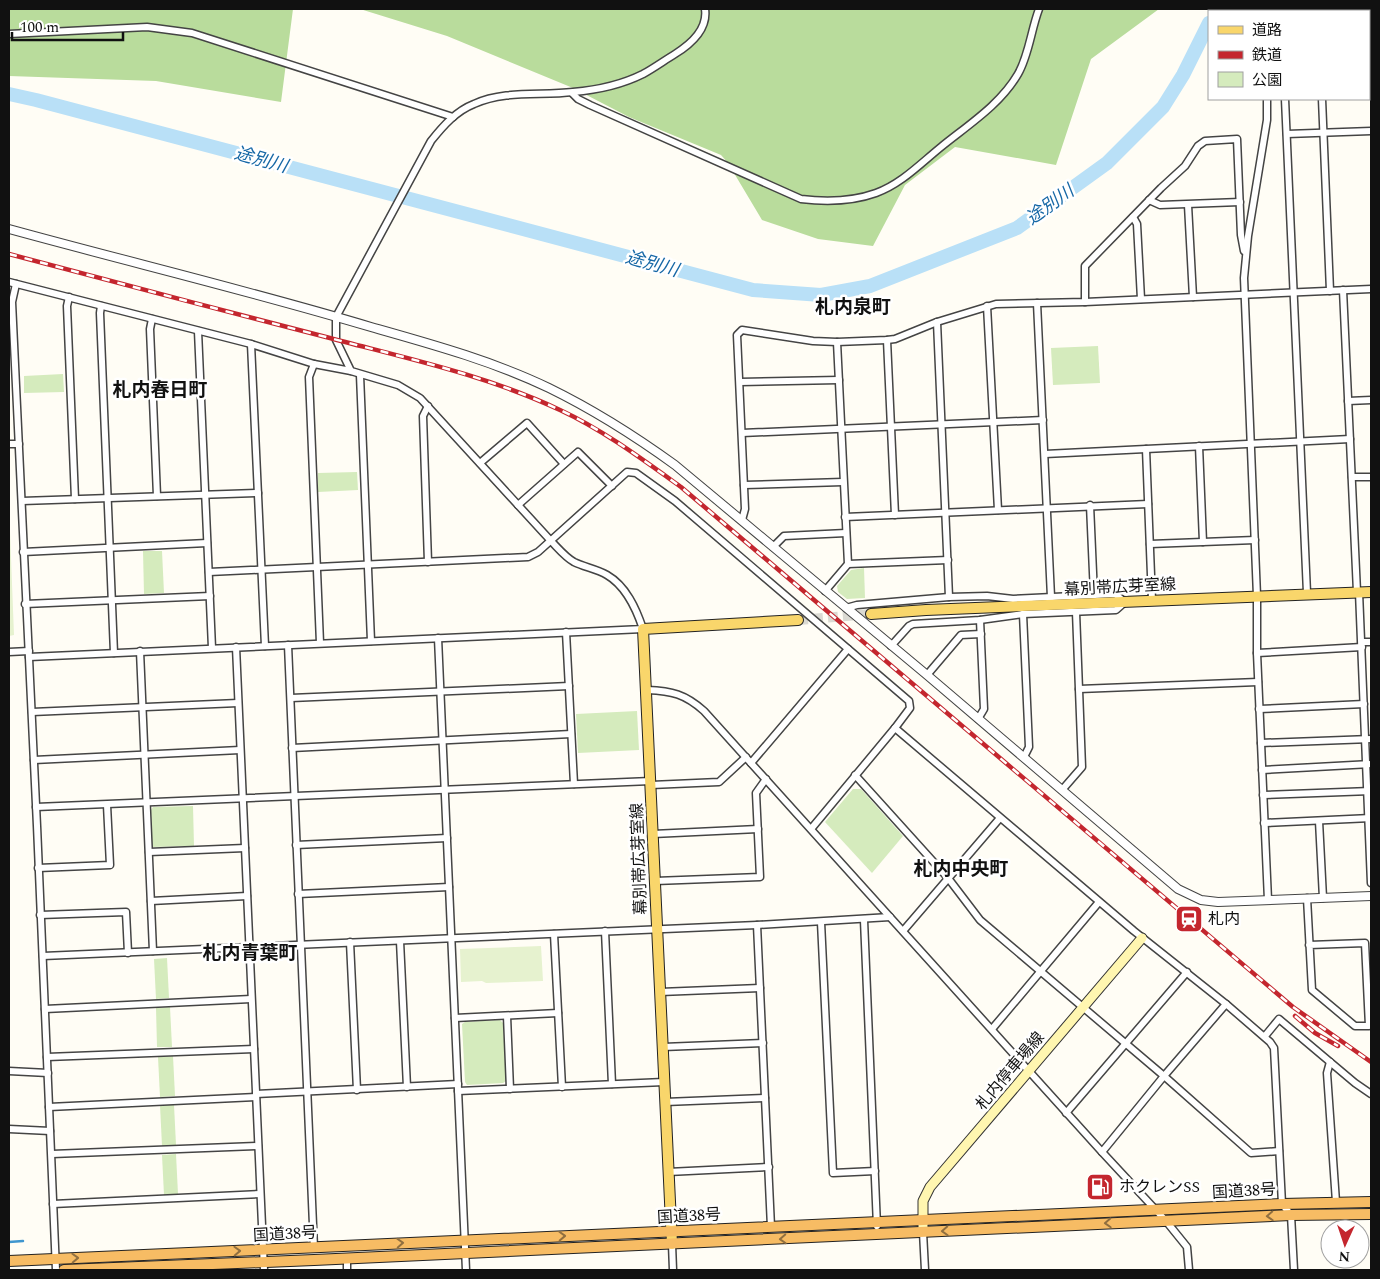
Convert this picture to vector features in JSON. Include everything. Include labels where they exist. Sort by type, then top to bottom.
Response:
[{"type":"highway","name":"国道38号","points":[[9,1260],[1282,1204],[1371,1202]]},
{"type":"highway","name":"国道38号","points":[[64,1270],[264,1266],[346,1258],[1291,1215],[1371,1214]]},
{"type":"main road","name":"幕別帯広芽室線","points":[[871,614],[1307,593],[1371,592]]},
{"type":"main road","points":[[643,628],[798,620]]},
{"type":"main road","name":"幕別帯広芽室線","points":[[643,628],[672,1244]]},
{"type":"main road","name":"札内停車場線","points":[[924,1232],[923,1201],[930,1186],[1142,938]]},
{"type":"street","points":[[351,371],[336,340],[336,316],[419,163],[440,130],[453,117],[474,104],[489,99],[510,95],[572,93],[608,87],[642,74],[682,49],[698,34],[705,23],[705,9]]},
{"type":"street","points":[[572,93],[578,99],[590,105],[801,199],[828,202],[854,198],[874,194],[894,186],[1008,90],[1019,73],[1024,60],[1039,9]]},
{"type":"street","points":[[9,34],[147,27],[192,33],[453,117]]},
{"type":"street","points":[[1370,44],[1371,68]]},
{"type":"street","points":[[1267,100],[1267,120],[1246,257],[1244,295],[1268,900]]},
{"type":"street","points":[[1285,100],[1307,593]]},
{"type":"street","points":[[1322,100],[1330,291]]},
{"type":"street","points":[[1287,134],[1371,131]]},
{"type":"street","points":[[1085,302],[1085,266],[1185,166],[1198,146],[1205,141],[1237,139],[1241,235],[1246,257]]},
{"type":"street","points":[[1149,200],[1160,205],[1240,202]]},
{"type":"street","points":[[1188,205],[1192,297]]},
{"type":"street","points":[[1133,217],[1137,224],[1141,299]]},
{"type":"street","points":[[9,229],[336,316],[498,366],[549,388],[599,414],[675,465],[927,675],[1178,889],[1201,900],[1218,902],[1371,896]]},
{"type":"street","points":[[9,282],[251,344],[314,364],[351,371],[398,385],[420,398],[428,406],[551,541],[575,562],[606,575],[624,590],[634,606],[643,628],[114,653],[29,654],[9,652]]},
{"type":"street","points":[[16,284],[12,302],[56,1270]]},
{"type":"street","points":[[742,520],[745,509],[737,335],[742,330],[813,341],[887,340],[895,339],[937,322],[988,306],[1371,289]]},
{"type":"street","points":[[1344,290],[1363,690],[1368,739],[1371,883]]},
{"type":"street","points":[[69,297],[67,306],[76,499]]},
{"type":"street","points":[[1037,303],[1051,596]]},
{"type":"street","points":[[101,306],[114,653]]},
{"type":"street","points":[[988,306],[998,510]]},
{"type":"street","points":[[152,319],[150,329],[157,496]]},
{"type":"street","points":[[937,322],[950,597]]},
{"type":"street","points":[[198,331],[212,648]]},
{"type":"street","points":[[887,340],[895,515]]},
{"type":"street","points":[[825,591],[848,564],[837,342]]},
{"type":"street","points":[[251,344],[265,646]]},
{"type":"street","points":[[314,364],[308,377],[320,643]]},
{"type":"street","points":[[360,375],[371,641]]},
{"type":"street","points":[[740,382],[839,380]]},
{"type":"street","points":[[1348,401],[1371,400]]},
{"type":"street","points":[[428,406],[423,416],[428,562]]},
{"type":"street","points":[[742,433],[1044,420]]},
{"type":"street","points":[[480,463],[527,423],[564,464]]},
{"type":"street","points":[[1045,454],[1350,439]]},
{"type":"street","points":[[9,444],[19,444]]},
{"type":"street","points":[[1199,446],[1202,542]]},
{"type":"street","points":[[1146,449],[1152,600]]},
{"type":"street","points":[[518,505],[578,452],[612,486]]},
{"type":"street","points":[[209,572],[528,557],[538,552],[551,541],[627,472],[636,473],[675,501],[909,701],[910,708],[895,728],[811,829]]},
{"type":"street","points":[[1352,477],[1371,477]]},
{"type":"street","points":[[744,485],[843,482]]},
{"type":"street","points":[[22,501],[258,493]]},
{"type":"street","points":[[845,517],[1148,504]]},
{"type":"street","points":[[1090,505],[1094,595]]},
{"type":"street","points":[[773,547],[784,536],[846,533]]},
{"type":"street","points":[[1150,544],[1255,540]]},
{"type":"street","points":[[23,552],[207,543]]},
{"type":"street","points":[[848,564],[948,560]]},
{"type":"street","points":[[846,608],[857,605],[950,597],[987,596],[1012,599],[1115,594],[1125,602],[1116,610],[1023,614],[980,620],[913,624],[890,646]]},
{"type":"street","points":[[26,604],[210,596]]},
{"type":"street","points":[[1062,790],[1082,767],[1076,612]]},
{"type":"street","points":[[1023,614],[1029,747],[1024,757]]},
{"type":"street","points":[[978,718],[984,709],[980,620]]},
{"type":"street","points":[[566,632],[574,784]]},
{"type":"street","points":[[927,675],[961,635],[981,634]]},
{"type":"street","points":[[438,638],[466,1270]]},
{"type":"street","points":[[1257,652],[1362,645],[1371,642]]},
{"type":"street","points":[[288,645],[314,1248]]},
{"type":"street","points":[[236,647],[264,1266]]},
{"type":"street","points":[[751,763],[848,649]]},
{"type":"street","points":[[140,652],[154,952]]},
{"type":"street","points":[[1079,689],[1258,682]]},
{"type":"street","points":[[290,698],[569,686]]},
{"type":"street","points":[[647,690],[669,691],[684,696],[704,710],[1066,1113],[1166,1221],[1187,1247],[1189,1270]]},
{"type":"street","points":[[1363,690],[1371,690]]},
{"type":"street","points":[[32,712],[238,703]]},
{"type":"street","points":[[1259,709],[1364,704]]},
{"type":"street","points":[[895,728],[1142,938],[1265,1036],[1274,1048],[1282,1204],[1291,1215],[1294,1270]]},
{"type":"street","points":[[292,748],[571,734]]},
{"type":"street","points":[[1261,743],[1368,739]]},
{"type":"street","points":[[34,760],[240,750]]},
{"type":"street","points":[[36,807],[574,784],[719,782],[746,757]]},
{"type":"street","points":[[1262,770],[1369,764]]},
{"type":"street","points":[[855,775],[948,878],[980,920],[1164,1076],[1251,1153],[1279,1151]]},
{"type":"street","points":[[655,882],[760,877],[756,793],[766,779]]},
{"type":"street","points":[[1263,796],[1370,791]]},
{"type":"street","points":[[38,868],[110,864],[106,805]]},
{"type":"street","points":[[903,931],[1000,818]]},
{"type":"street","points":[[1264,823],[1370,818]]},
{"type":"street","points":[[1319,821],[1323,898]]},
{"type":"street","points":[[653,834],[758,829]]},
{"type":"street","points":[[296,845],[447,838]]},
{"type":"street","points":[[149,852],[245,848]]},
{"type":"street","points":[[298,894],[449,887]]},
{"type":"street","points":[[151,900],[247,896]]},
{"type":"street","points":[[1307,898],[1312,990],[1355,1026],[1369,1026],[1369,990],[1365,943],[1310,945]]},
{"type":"street","points":[[992,1029],[1099,902]]},
{"type":"street","points":[[40,915],[126,912],[128,953]]},
{"type":"street","points":[[43,956],[757,925],[890,917]]},
{"type":"street","points":[[864,920],[878,1234]]},
{"type":"street","points":[[821,922],[833,1173],[875,1171]]},
{"type":"street","points":[[757,925],[771,1227]]},
{"type":"street","points":[[605,931],[612,1084]]},
{"type":"street","points":[[554,934],[562,1087]]},
{"type":"street","points":[[400,941],[407,1087]]},
{"type":"street","points":[[350,942],[357,1090]]},
{"type":"street","points":[[1066,1113],[1187,972]]},
{"type":"street","points":[[660,992],[760,988]]},
{"type":"street","points":[[45,1009],[251,999]]},
{"type":"street","points":[[1102,1152],[1226,1004]]},
{"type":"street","points":[[455,1018],[558,1013]]},
{"type":"street","points":[[507,1016],[510,1089]]},
{"type":"street","points":[[1265,1036],[1279,1019],[1371,1094]]},
{"type":"street","points":[[663,1047],[762,1043]]},
{"type":"street","points":[[47,1057],[254,1048]]},
{"type":"street","points":[[1330,1062],[1327,1073],[1336,1202]]},
{"type":"street","points":[[9,1071],[48,1073]]},
{"type":"street","points":[[49,1107],[407,1087],[510,1089],[664,1082]]},
{"type":"street","points":[[665,1102],[765,1098]]},
{"type":"street","points":[[9,1129],[50,1131]]},
{"type":"street","points":[[52,1154],[258,1146]]},
{"type":"street","points":[[668,1172],[769,1167]]},
{"type":"street","points":[[53,1204],[260,1194]]},
{"type":"street","points":[[924,1232],[925,1270]]},
{"type":"street","points":[[672,1244],[673,1270]]},
{"type":"street","points":[[346,1258],[347,1270]]},
{"type":"green space","points":[[9,9],[293,9],[281,102],[156,81],[9,76]]},
{"type":"green space","points":[[360,9],[1159,9],[1091,59],[1056,165],[955,147],[905,185],[873,246],[818,239],[762,220],[728,163],[721,155],[629,117],[573,88],[447,36]]},
{"type":"green space","points":[[1098,346],[1100,383],[1053,385],[1051,348]]},
{"type":"green space","points":[[63,374],[64,392],[24,393],[24,376]]},
{"type":"green space","points":[[357,472],[358,490],[318,492],[318,473]]},
{"type":"green space","points":[[9,505],[14,635],[9,636]]},
{"type":"green space","points":[[143,551],[162,551],[164,593],[144,594]]},
{"type":"green space","points":[[864,568],[865,598],[847,599],[838,592],[837,586],[851,570]]},
{"type":"green space","points":[[637,711],[639,750],[578,753],[576,714]]},
{"type":"green space","points":[[853,789],[861,789],[903,836],[872,873],[825,822]]},
{"type":"green space","points":[[193,806],[194,846],[152,847],[151,810],[153,807]]},
{"type":"green space","points":[[541,946],[543,981],[461,982],[460,949]]},
{"type":"green space","points":[[167,958],[169,998],[156,999],[154,959]]},
{"type":"green space","points":[[170,1007],[172,1047],[157,1047],[156,1008]]},
{"type":"green space","points":[[500,1020],[503,1023],[506,1081],[503,1083],[467,1085],[465,1082],[462,1024],[465,1022]]},
{"type":"green space","points":[[173,1056],[175,1096],[160,1097],[158,1057]]},
{"type":"green space","points":[[160,1105],[174,1105],[176,1145],[162,1146]]},
{"type":"green space","points":[[176,1154],[178,1194],[164,1195],[162,1155]]},
{"type":"waterway","name":"途別川","points":[[9,94],[753,290],[821,295],[870,286],[1017,228],[1107,163],[1163,107],[1183,75],[1208,25]]},
{"type":"waterway","points":[[9,1242],[23,1241]]},
{"type":"tunnel","points":[[798,620],[871,614]]},
{"type":"railway","points":[[9,254],[445,368],[532,398],[592,427],[681,487],[1293,1007],[1371,1062]]},
{"type":"railway","points":[[1295,1016],[1315,1033],[1338,1046]]},
{"type":"place","name":"札内","points":[[1189,919]]},
{"type":"place","name":"ホクレンSS","points":[[1100,1187]]},
{"type":"district","name":"札内泉町","points":[[853,307]]},
{"type":"district","name":"札内春日町","points":[[160,390]]},
{"type":"district","name":"札内中央町","points":[[961,869]]},
{"type":"district","name":"札内青葉町","points":[[250,953]]}]
